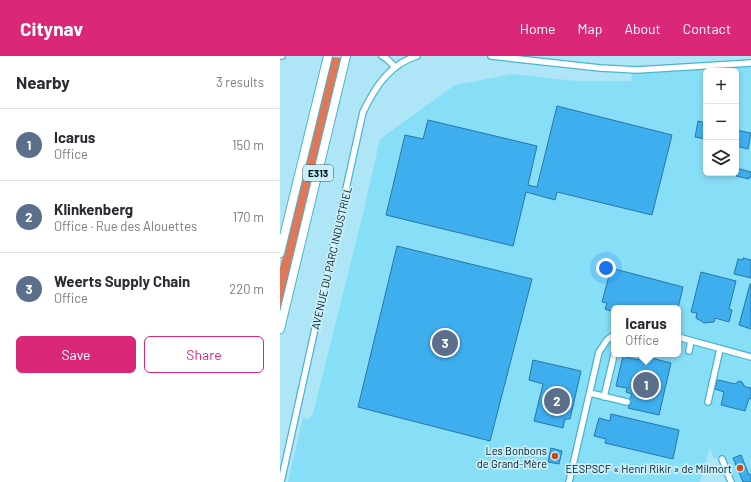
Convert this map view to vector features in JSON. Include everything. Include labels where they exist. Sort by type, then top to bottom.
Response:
[{"type":"highway","name":"E313","points":[[280,253],[328,56]]},
{"type":"highway","name":"E313","points":[[280,329],[346,56]]},
{"type":"street","points":[[382,56],[395,67]]},
{"type":"street","name":"AVENUE DU PARC INDUSTRIEL","points":[[281,482],[363,112],[371,95],[378,85],[395,67],[410,58],[417,56]]},
{"type":"street","points":[[491,56],[600,68],[637,70],[751,62]]},
{"type":"street","points":[[569,482],[599,352],[607,340],[611,337]]},
{"type":"street","points":[[681,338],[751,357]]},
{"type":"street","points":[[689,351],[691,341]]},
{"type":"street","points":[[708,402],[720,348]]},
{"type":"street","points":[[604,397],[614,357]]},
{"type":"street","points":[[590,393],[627,402]]},
{"type":"street","points":[[722,459],[731,482]]},
{"type":"shaded area","points":[[331,57],[343,58],[280,311],[280,268]]},
{"type":"shaded area","points":[[751,59],[751,482],[735,482],[724,455],[714,459],[710,448],[700,482],[288,482],[303,418],[309,419],[313,413],[380,139],[455,85],[512,74],[576,81],[631,81],[633,66]]},
{"type":"building","points":[[557,106],[672,135],[652,215],[557,192],[555,200],[526,192],[513,246],[386,215],[405,135],[423,139],[428,120],[537,146],[528,185],[537,187]]},
{"type":"building","points":[[698,121],[703,122],[703,138],[695,137]]},
{"type":"building","points":[[739,131],[751,133],[748,149],[739,147]]},
{"type":"building","points":[[739,169],[751,172],[751,177],[749,177],[749,179],[736,176],[739,176]]},
{"type":"building","points":[[397,246],[532,279],[490,441],[358,407]]},
{"type":"building","points":[[743,258],[751,260],[751,278],[734,274],[738,259],[743,260]]},
{"type":"building","points":[[611,268],[683,287],[679,305],[611,305],[611,311],[605,309],[607,303],[602,302]]},
{"type":"building","points":[[701,272],[736,281],[729,309],[732,310],[729,322],[715,318],[714,322],[704,323],[696,318],[697,313],[691,312]]},
{"type":"building","points":[[751,284],[751,329],[739,325]]},
{"type":"building","points":[[623,357],[638,360],[639,357],[647,357],[671,363],[659,415],[628,408],[631,403],[630,399],[632,394],[626,392],[627,388],[616,386]]},
{"type":"building","points":[[533,360],[581,371],[570,419],[565,419],[563,428],[534,421],[543,384],[529,380]]},
{"type":"building","points":[[719,380],[735,384],[739,381],[742,382],[745,387],[751,388],[751,399],[749,398],[745,411],[721,405],[724,392],[715,389],[717,381]]},
{"type":"building","points":[[611,414],[679,430],[673,459],[605,443],[606,439],[594,436],[599,418],[610,421]]},
{"type":"building","name":"Les Bonbons de Grand-Mère","points":[[551,448],[562,451],[559,464],[548,462]]},
{"type":"building","points":[[741,455],[749,475],[751,474],[751,482],[743,482],[733,458]]},
{"type":"place","name":"Weerts Supply Chain","points":[[445,343]]},
{"type":"place","name":"Icarus","points":[[646,385]]},
{"type":"place","name":"Klinkenberg","points":[[557,401]]},
{"type":"place","name":"Les Bonbons de Grand-Mère","points":[[555,456]]},
{"type":"place","name":"EESPSCF « Henri Rikir » de Milmort","points":[[740,468]]}]
